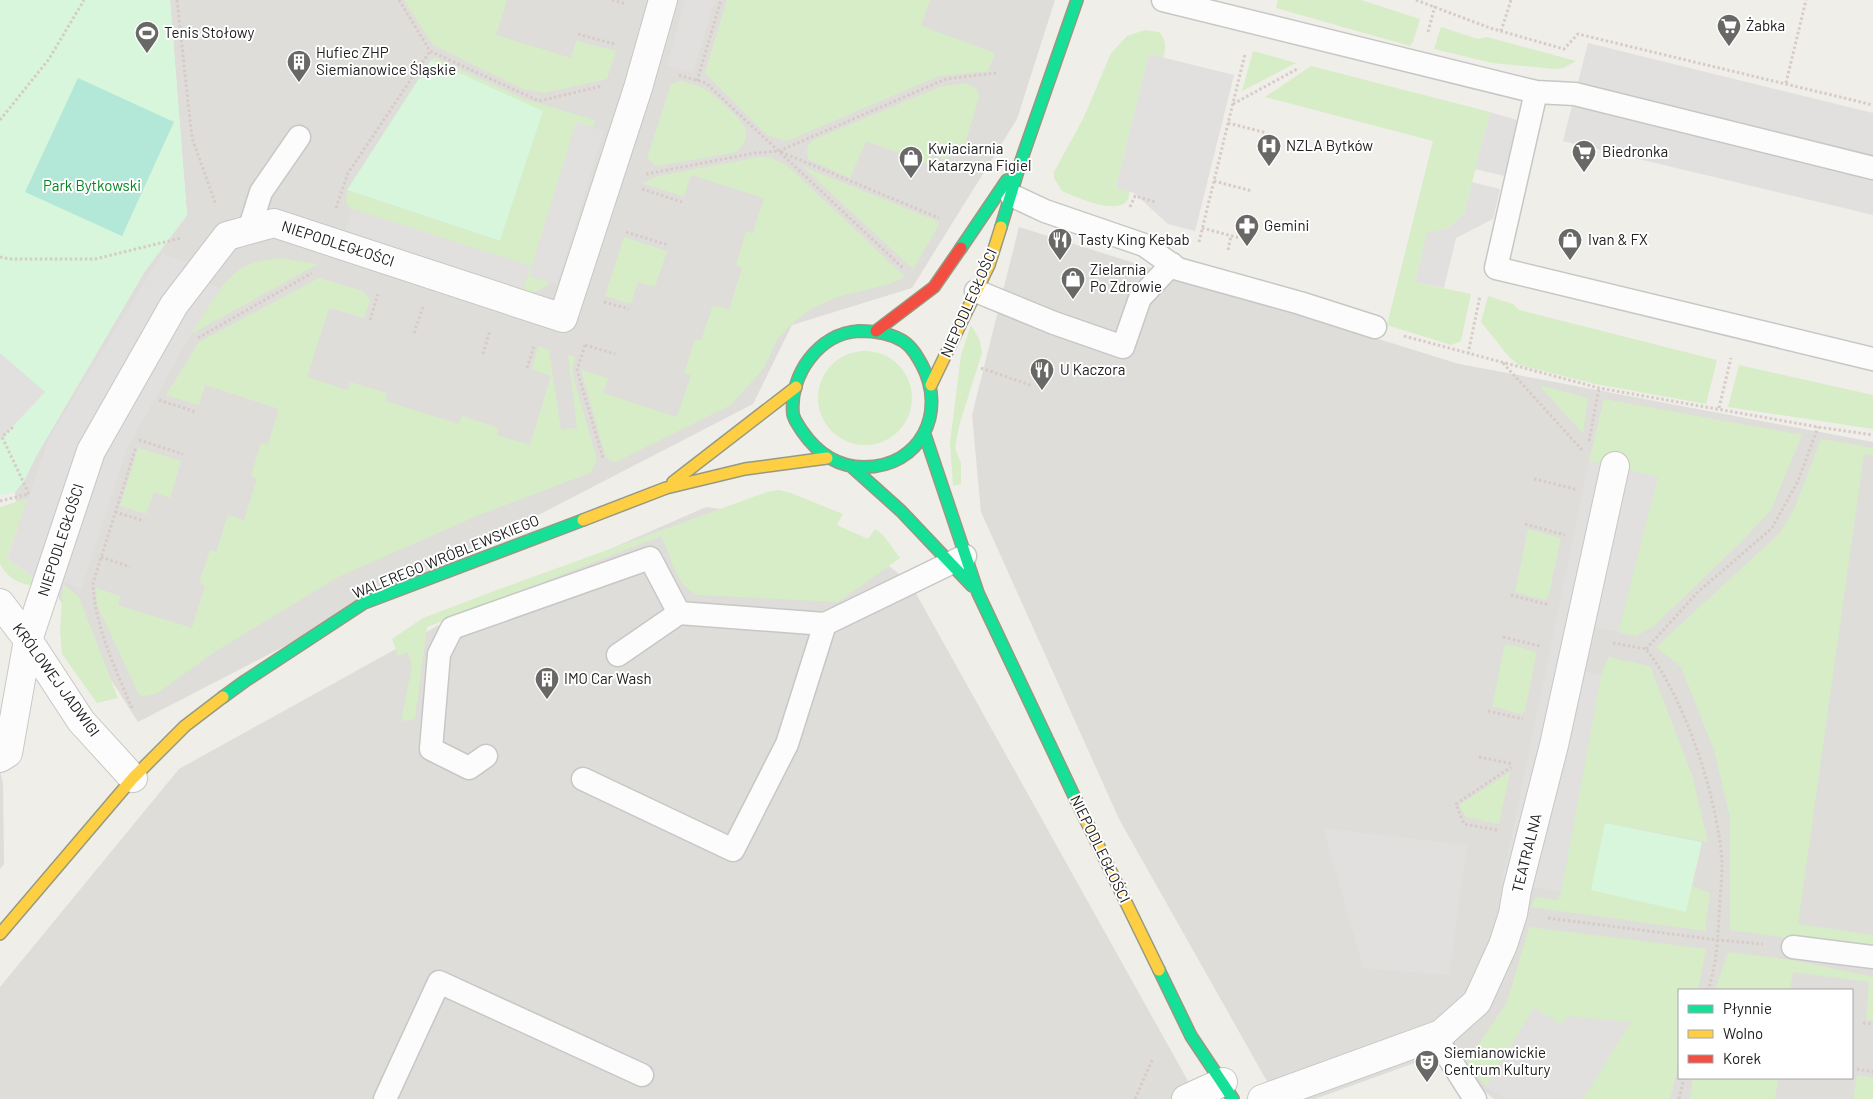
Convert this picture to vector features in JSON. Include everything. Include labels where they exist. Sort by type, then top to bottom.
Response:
[{"type":"street","name":"NIEPODLEGŁOŚCI","points":[[0,758],[8,753],[28,640],[91,450],[174,304],[238,233],[274,223],[563,318],[638,88],[663,0]]},
{"type":"street","name":"NIEPODLEGŁOŚCI","points":[[931,386],[989,265],[1021,161],[1077,0]]},
{"type":"street","name":"NIEPODLEGŁOŚCI","points":[[876,331],[934,287],[1021,161]]},
{"type":"street","points":[[876,331],[905,343],[921,361],[931,386],[931,412],[925,435],[907,455],[878,466],[852,467],[827,458],[808,440],[793,416],[796,388],[805,362],[824,343],[850,332],[876,331]]},
{"type":"street","name":"WALEREGO WRÓBLEWSKIEGO","points":[[666,488],[796,388]]},
{"type":"street","name":"NIEPODLEGŁOŚCI","points":[[925,435],[958,560],[978,593],[1192,1036],[1228,1091]]},
{"type":"street","name":"WALEREGO WRÓBLEWSKIEGO","points":[[0,934],[133,778],[185,726],[245,681],[364,603],[666,488],[745,469],[827,458]]},
{"type":"street","name":"TEATRALNA","points":[[1262,1099],[1441,1034],[1476,1002],[1503,945],[1513,914],[1517,890],[1554,745],[1615,466]]},
{"type":"street","name":"NIEPODLEGŁOŚCI","points":[[852,467],[901,512],[958,560],[978,593]]},
{"type":"street","name":"KRÓLOWEJ JADWIGI","points":[[0,603],[28,640],[81,721],[133,778]]},
{"type":"street","points":[[1186,1099],[1228,1091]]},
{"type":"lane","points":[[1163,0],[1536,92],[1576,94],[1873,168]]},
{"type":"lane","points":[[1536,92],[1496,268],[1873,359]]},
{"type":"lane","points":[[238,233],[261,192],[299,137]]},
{"type":"lane","points":[[1011,196],[1045,210],[1144,244],[1178,269],[1300,302],[1374,327]]},
{"type":"lane","points":[[976,291],[1054,323],[1123,348],[1140,298],[1172,264]]},
{"type":"lane","points":[[486,756],[469,768],[431,749],[438,654],[452,628],[650,558],[679,613]]},
{"type":"lane","points":[[618,655],[679,613],[825,624],[958,560]]},
{"type":"lane","points":[[584,779],[733,850],[788,744],[825,624]]},
{"type":"lane","points":[[1793,947],[1873,957]]},
{"type":"lane","points":[[385,1099],[439,982],[642,1075]]},
{"type":"lane","points":[[1435,1036],[1475,1099]]},
{"type":"path","points":[[0,120],[49,59],[84,0]]},
{"type":"path","points":[[0,258],[95,259],[189,236],[238,233],[192,138],[177,0]]},
{"type":"path","points":[[399,0],[430,51],[539,101],[611,84]]},
{"type":"path","points":[[612,0],[633,5]]},
{"type":"path","points":[[697,81],[721,0]]},
{"type":"path","points":[[1416,0],[1501,31],[1564,49],[1578,34],[1873,105]]},
{"type":"path","points":[[1501,31],[1511,0]]},
{"type":"path","points":[[1786,83],[1806,0]]},
{"type":"path","points":[[1431,20],[1435,6]]},
{"type":"path","points":[[578,34],[622,46]]},
{"type":"path","points":[[1198,246],[1247,46]]},
{"type":"path","points":[[325,240],[348,173],[430,51]]},
{"type":"path","points":[[1233,104],[1302,67]]},
{"type":"path","points":[[611,169],[638,176],[755,153],[779,151],[946,79],[996,73]]},
{"type":"path","points":[[706,83],[900,266],[907,270]]},
{"type":"path","points":[[1228,123],[1267,133]]},
{"type":"path","points":[[779,151],[946,220]]},
{"type":"path","points":[[1214,181],[1252,191]]},
{"type":"path","points":[[634,187],[682,202]]},
{"type":"path","points":[[1135,196],[1155,202]]},
{"type":"path","points":[[1202,228],[1240,238]]},
{"type":"path","points":[[621,230],[668,245]]},
{"type":"path","points":[[194,339],[314,272]]},
{"type":"path","points":[[370,320],[379,291]]},
{"type":"path","points":[[1468,354],[1480,296]]},
{"type":"path","points":[[599,300],[629,309]]},
{"type":"path","points":[[414,334],[424,304]]},
{"type":"path","points":[[482,354],[492,325]]},
{"type":"path","points":[[1374,327],[1468,354],[1600,388],[1873,435]]},
{"type":"path","points":[[528,368],[536,338]]},
{"type":"path","points":[[586,345],[615,354]]},
{"type":"path","points":[[574,349],[583,352]]},
{"type":"path","points":[[1719,408],[1732,354]]},
{"type":"path","points":[[1502,363],[1587,455],[1600,388]]},
{"type":"path","points":[[981,368],[1033,386]]},
{"type":"path","points":[[577,370],[603,458]]},
{"type":"path","points":[[155,407],[161,395]]},
{"type":"path","points":[[158,400],[196,412]]},
{"type":"path","points":[[0,502],[29,494],[2,438],[13,427]]},
{"type":"path","points":[[1646,649],[1698,592],[1772,528],[1798,481],[1818,427]]},
{"type":"path","points":[[132,708],[114,665],[93,602],[92,584],[141,435]]},
{"type":"path","points":[[139,440],[183,454]]},
{"type":"path","points":[[1534,479],[1578,490]]},
{"type":"path","points":[[115,512],[144,521]]},
{"type":"path","points":[[1525,524],[1568,536]]},
{"type":"path","points":[[101,558],[130,567]]},
{"type":"path","points":[[1511,596],[1552,606]]},
{"type":"path","points":[[1578,636],[1646,649],[1659,665],[1686,722],[1713,800],[1722,862],[1718,940],[1714,972],[1708,989]]},
{"type":"path","points":[[1503,637],[1543,647],[1545,639]]},
{"type":"path","points":[[1488,711],[1526,719]]},
{"type":"path","points":[[1479,757],[1516,764]]},
{"type":"path","points":[[1514,774],[1516,764]]},
{"type":"path","points":[[1501,831],[1464,824],[1456,804],[1516,764]]},
{"type":"path","points":[[1513,914],[1718,940],[1793,947]]},
{"type":"path","points":[[1863,1023],[1873,1024]]},
{"type":"path","points":[[1135,1099],[1153,1058]]},
{"type":"path","points":[[1857,1069],[1873,1072]]},
{"type":"path","points":[[1679,1099],[1684,1079]]},
{"type":"shaded area","points":[[170,0],[1055,0],[1017,119],[912,288],[792,325],[753,404],[138,722],[19,536],[15,492],[24,481],[35,458],[145,271],[187,215]]},
{"type":"shaded area","points":[[685,0],[715,0],[693,73],[667,65]]},
{"type":"shaded area","points":[[1588,43],[1873,113],[1873,215],[1563,141]]},
{"type":"shaded area","points":[[1149,54],[1234,75],[1195,231],[1168,224],[1134,193],[1116,188]]},
{"type":"shaded area","points":[[1490,112],[1517,120],[1504,176],[1475,169]]},
{"type":"shaded area","points":[[576,122],[604,131],[557,284],[529,276]]},
{"type":"shaded area","points":[[1472,182],[1500,189],[1493,219],[1456,238],[1444,288],[1415,282],[1427,233],[1448,228],[1464,214]]},
{"type":"shaded area","points":[[352,209],[530,266],[522,293],[344,235]]},
{"type":"shaded area","points":[[1019,227],[1459,364],[1873,442],[1873,1099],[1494,1099],[1442,1053],[1315,1099],[1277,1099],[1119,819],[981,512],[972,415]]},
{"type":"shaded area","points":[[162,254],[186,262],[81,443],[34,578],[7,559],[49,438]]},
{"type":"shaded area","points":[[200,280],[221,288],[191,334],[127,448],[81,589],[60,580],[104,444]]},
{"type":"shaded area","points":[[0,353],[45,392],[0,440]]},
{"type":"shaded area","points":[[1589,461],[1658,477],[1618,632],[1580,624],[1570,669],[1601,675],[1561,892],[1502,882]]},
{"type":"shaded area","points":[[706,507],[830,523],[909,581],[1198,1099],[0,1099],[0,987],[179,769],[448,620]]},
{"type":"shaded area","points":[[0,769],[3,784],[4,864],[0,869]]},
{"type":"shaded area","points":[[1323,828],[1467,845],[1449,975],[1363,968]]},
{"type":"shaded area","points":[[1534,1008],[1561,1025],[1567,1016],[1631,1022],[1583,1099],[1506,1099],[1486,1087]]},
{"type":"green space","name":"Park Bytkowski","points":[[0,0],[170,0],[187,215],[145,271],[35,458],[24,481],[15,492],[0,495]]},
{"type":"green space","points":[[404,0],[507,0],[496,35],[571,58],[576,41],[616,51],[607,79],[544,93],[523,89],[433,45]]},
{"type":"green space","points":[[727,0],[930,0],[921,26],[995,53],[988,71],[939,76],[787,141],[768,136],[705,73]]},
{"type":"green space","points":[[1278,0],[1361,0],[1420,19],[1410,46],[1276,8]]},
{"type":"green space","points":[[1441,27],[1478,39],[1487,37],[1576,61],[1563,68],[1555,69],[1492,63],[1434,49]]},
{"type":"green space","points":[[1145,30],[1159,32],[1165,41],[1165,47],[1163,58],[1149,55],[1116,188],[1129,191],[1128,200],[1120,205],[1104,205],[1062,191],[1054,178],[1054,172],[1084,117],[1111,53],[1127,36]]},
{"type":"green space","points":[[1253,51],[1296,63],[1242,91]]},
{"type":"green space","points":[[434,57],[524,99],[595,120],[593,127],[577,123],[529,276],[550,282],[541,289],[522,293],[530,266],[352,209],[346,203],[347,190],[500,241],[543,111],[431,60]]},
{"type":"green space","points":[[431,60],[543,111],[500,241],[347,190]]},
{"type":"green space","points":[[1311,66],[1490,112],[1464,214],[1448,228],[1427,234],[1415,282],[1471,294],[1461,341],[1451,345],[1387,325],[1433,141],[1265,97]]},
{"type":"green space","points":[[78,78],[174,122],[122,236],[25,192]]},
{"type":"green space","points":[[681,81],[696,85],[711,93],[741,122],[746,131],[746,137],[744,143],[736,152],[657,166],[647,159],[671,84]]},
{"type":"green space","points":[[967,83],[977,90],[979,97],[963,150],[944,159],[932,155],[929,164],[866,141],[850,178],[808,159],[807,149],[811,141],[940,87]]},
{"type":"green space","points":[[759,157],[777,160],[792,170],[905,277],[890,284],[837,297],[813,308],[795,321],[777,339],[764,368],[731,405],[616,462],[609,460],[606,457],[581,370],[608,378],[603,393],[677,417],[691,375],[684,373],[695,339],[701,341],[713,305],[729,310],[742,268],[736,265],[746,232],[753,233],[764,198],[691,175],[684,197],[642,183],[659,176]]},
{"type":"green space","points":[[802,166],[939,222],[913,269]]},
{"type":"green space","points":[[624,237],[667,251],[655,287],[638,282],[631,304],[605,296]]},
{"type":"green space","points":[[280,258],[318,264],[191,334],[217,293],[234,274],[243,267],[253,263]]},
{"type":"green space","points":[[319,278],[363,291],[370,300],[364,318],[329,308],[307,377],[348,390],[350,382],[387,393],[385,401],[459,424],[462,416],[498,428],[497,435],[530,445],[551,376],[532,369],[538,346],[549,350],[561,430],[577,428],[568,355],[575,357],[572,372],[597,460],[590,473],[479,515],[338,577],[213,653],[156,694],[139,695],[97,605],[96,588],[120,596],[118,605],[192,628],[205,586],[199,583],[210,550],[216,552],[228,515],[244,520],[257,479],[251,476],[261,443],[268,444],[279,409],[205,385],[199,405],[166,395],[199,342]]},
{"type":"green space","points":[[1488,296],[1513,304],[1519,310],[1717,360],[1706,404],[1595,384],[1519,365],[1510,358],[1481,322]]},
{"type":"green space","points":[[971,325],[980,341],[982,353],[959,426],[955,448],[961,463],[961,484],[953,486],[950,443],[961,355]]},
{"type":"green space","points":[[865,351],[883,355],[898,365],[908,380],[912,398],[908,416],[898,431],[883,441],[865,445],[847,441],[832,431],[822,416],[818,398],[822,380],[832,365],[847,355]]},
{"type":"green space","points":[[1739,365],[1873,395],[1873,429],[1728,407]]},
{"type":"green space","points":[[1539,385],[1588,398],[1583,434]]},
{"type":"green space","points":[[1604,399],[1802,435],[1771,510],[1741,542],[1654,626],[1636,636],[1618,632],[1658,477],[1589,461]]},
{"type":"green space","points":[[1821,439],[1873,448],[1873,455],[1864,454],[1798,924],[1873,935],[1873,949],[1730,930],[1730,817],[1714,750],[1681,667],[1656,647],[1780,533],[1795,507]]},
{"type":"green space","points":[[138,448],[181,461],[170,498],[154,492],[146,514],[120,506]]},
{"type":"green space","points":[[779,490],[843,514],[837,525],[868,539],[875,529],[883,535],[900,558],[838,602],[697,595],[678,576],[661,536],[427,627],[415,719],[401,721],[412,667],[408,652],[398,656],[392,639],[423,618],[767,492]]},
{"type":"green space","points":[[28,498],[7,559],[34,578],[30,585],[12,578],[0,563],[0,507]]},
{"type":"green space","points":[[1528,529],[1561,538],[1548,598],[1544,600],[1515,592]]},
{"type":"green space","points":[[63,584],[79,597],[118,698],[97,703],[62,654],[60,631]]},
{"type":"green space","points":[[1505,644],[1535,651],[1536,655],[1525,711],[1522,714],[1492,706]]},
{"type":"green space","points":[[1608,657],[1650,666],[1692,775],[1708,842],[1605,823],[1686,912],[1692,886],[1710,893],[1705,931],[1530,907],[1536,897],[1558,900],[1561,892],[1601,675]]},
{"type":"green space","points":[[1510,772],[1499,824],[1466,817],[1459,805]]},
{"type":"green space","points":[[1605,823],[1702,842],[1686,912],[1591,890]]},
{"type":"green space","points":[[1529,927],[1706,949],[1698,989],[1678,989],[1678,1068],[1670,1099],[1583,1099],[1630,1022],[1561,1025],[1534,1008],[1486,1087],[1467,1062],[1507,1002]]},
{"type":"green space","points":[[1728,952],[1792,960],[1873,977],[1873,1020],[1866,1020],[1869,982],[1793,972],[1790,989],[1715,989]]},
{"type":"green space","points":[[1857,1075],[1873,1078],[1873,1099],[1853,1099]]},
{"type":"green space","points":[[1693,1079],[1778,1079],[1775,1099],[1690,1099]]},
{"type":"traffic: fast","points":[[1001,227],[1021,161],[1077,0]]},
{"type":"traffic: fast","points":[[961,248],[1007,180]]},
{"type":"traffic: fast","points":[[859,331],[887,334],[903,341],[916,355],[929,383],[930,418],[924,434],[914,447],[901,458],[884,465],[864,467],[836,461],[814,446],[795,421],[793,414],[793,399],[796,385],[810,359],[819,348],[831,339],[859,331]]},
{"type":"traffic: fast","points":[[925,435],[978,593],[1076,800]]},
{"type":"traffic: fast","points":[[852,467],[901,511],[972,586]]},
{"type":"traffic: fast","points":[[223,697],[364,603],[583,520]]},
{"type":"traffic: fast","points":[[1159,970],[1191,1036],[1233,1099]]},
{"type":"traffic: slow","points":[[931,385],[989,265],[1001,227]]},
{"type":"traffic: slow","points":[[673,482],[796,387]]},
{"type":"traffic: slow","points":[[583,520],[666,488],[745,469],[827,458]]},
{"type":"traffic: slow","points":[[0,934],[133,778],[185,726],[223,697]]},
{"type":"traffic: slow","points":[[1076,800],[1159,970]]},
{"type":"traffic: jam","points":[[876,331],[934,287],[961,248]]},
{"type":"place","name":"Żabka","points":[[1729,47]]},
{"type":"place","name":"Tenis Stołowy","points":[[147,54]]},
{"type":"place","name":"Hufiec ZHP Siemianowice Śląskie","points":[[299,83]]},
{"type":"place","name":"NZLA Bytków","points":[[1269,167]]},
{"type":"place","name":"Biedronka","points":[[1584,173]]},
{"type":"place","name":"Kwiaciarnia Katarzyna Figiel","points":[[911,179]]},
{"type":"place","name":"Gemini","points":[[1247,247]]},
{"type":"place","name":"Tasty King Kebab","points":[[1060,261]]},
{"type":"place","name":"Ivan & FX","points":[[1570,261]]},
{"type":"place","name":"Zielarnia Po Zdrowie","points":[[1073,300]]},
{"type":"place","name":"U Kaczora","points":[[1042,391]]},
{"type":"place","name":"IMO Car Wash","points":[[547,700]]},
{"type":"place","name":"Siemianowickie Centrum Kultury","points":[[1427,1083]]}]
